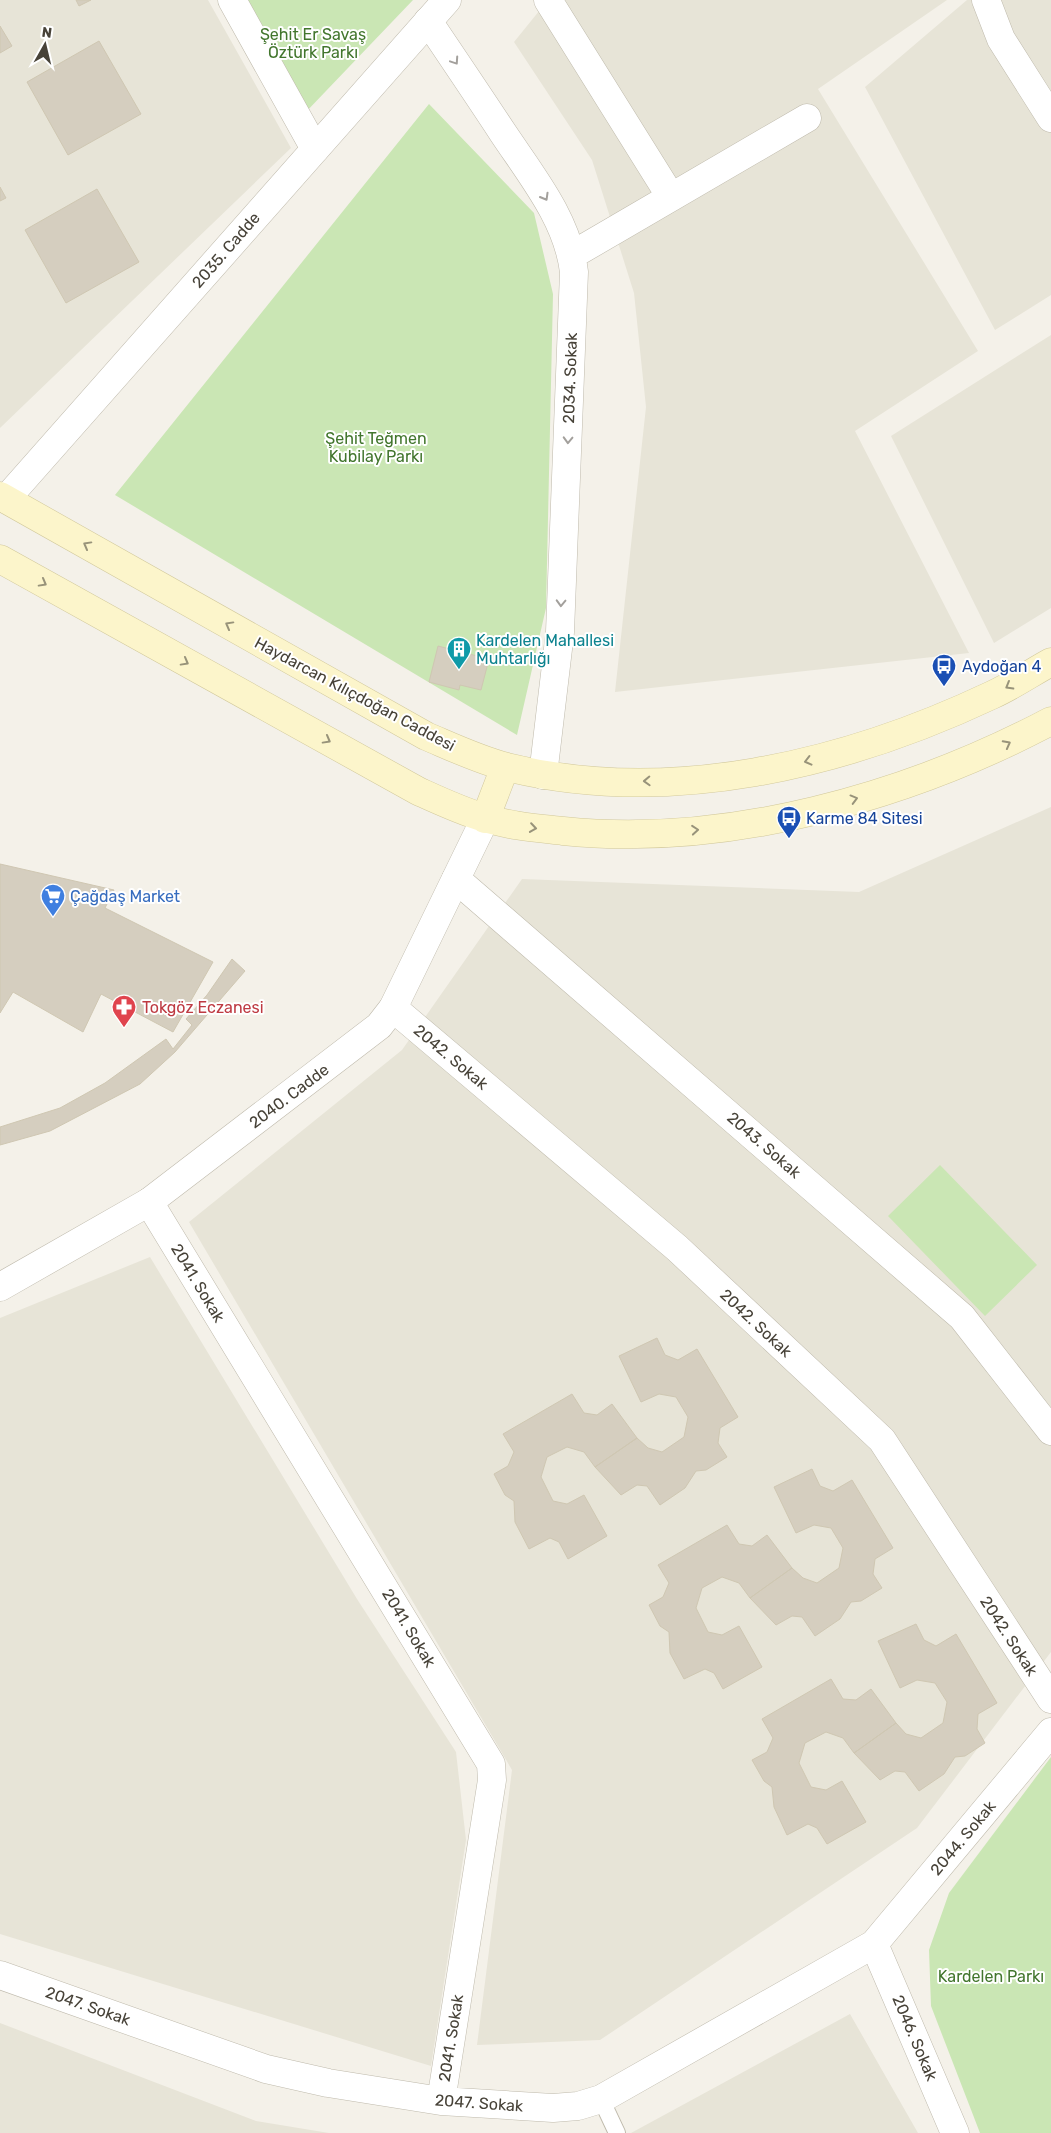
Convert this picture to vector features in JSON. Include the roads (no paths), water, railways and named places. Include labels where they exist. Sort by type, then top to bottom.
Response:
[{"type":"main road","name":"Haydarcan Kılıçdoğan Caddesi","points":[[3,497],[426,736],[505,767],[542,775],[626,782],[700,780],[765,772],[908,731],[993,695],[1051,662]]},
{"type":"main road","points":[[0,560],[418,791],[446,804],[485,818],[519,826],[592,834],[643,834],[721,828],[801,814],[874,794],[999,748],[1051,721]]},
{"type":"main road","points":[[485,818],[505,767]]},
{"type":"street","points":[[232,0],[315,149]]},
{"type":"street","name":"2035. Cadde","points":[[3,497],[447,0]]},
{"type":"street","points":[[548,0],[671,197]]},
{"type":"street","points":[[986,0],[1002,39],[1051,118]]},
{"type":"street","name":"2034. Sokak","points":[[428,21],[537,184],[557,218],[572,255],[574,272],[560,632],[542,775]]},
{"type":"street","points":[[572,255],[807,118]]},
{"type":"street","name":"2040. Cadde","points":[[0,1287],[149,1202],[379,1026],[393,1008],[485,818]]},
{"type":"street","name":"2043. Sokak","points":[[456,879],[962,1317],[1051,1431]]},
{"type":"street","name":"2042. Sokak","points":[[393,1008],[677,1248],[882,1440],[1051,1699]]},
{"type":"street","name":"2041. Sokak","points":[[149,1202],[491,1764],[492,1780],[441,2101]]},
{"type":"street","name":"2044. Sokak","points":[[874,1944],[1051,1732]]},
{"type":"street","name":"2047. Sokak","points":[[0,1975],[266,2069],[328,2083],[441,2101],[554,2108],[578,2106],[601,2099],[874,1944]]},
{"type":"street","name":"2046. Sokak","points":[[874,1944],[955,2133]]},
{"type":"lane","points":[[601,2099],[617,2133]]},
{"type":"place","name":"Kardelen Mahallesi Muhtarlığı","points":[[459,670]]},
{"type":"place","name":"Aydoğan 4","points":[[944,687]]},
{"type":"place","name":"Karme 84 Sitesi","points":[[789,839]]},
{"type":"place","name":"Çağdaş Market","points":[[53,917]]},
{"type":"place","name":"Tokgöz Eczanesi","points":[[124,1028]]},
{"type":"park label","name":"Şehit Er Savaş Öztürk Parkı","points":[[313,43]]},
{"type":"park label","name":"Şehit Teğmen Kubilay Parkı","points":[[376,447]]},
{"type":"park label","name":"Kardelen Parkı","points":[[991,1976]]}]
